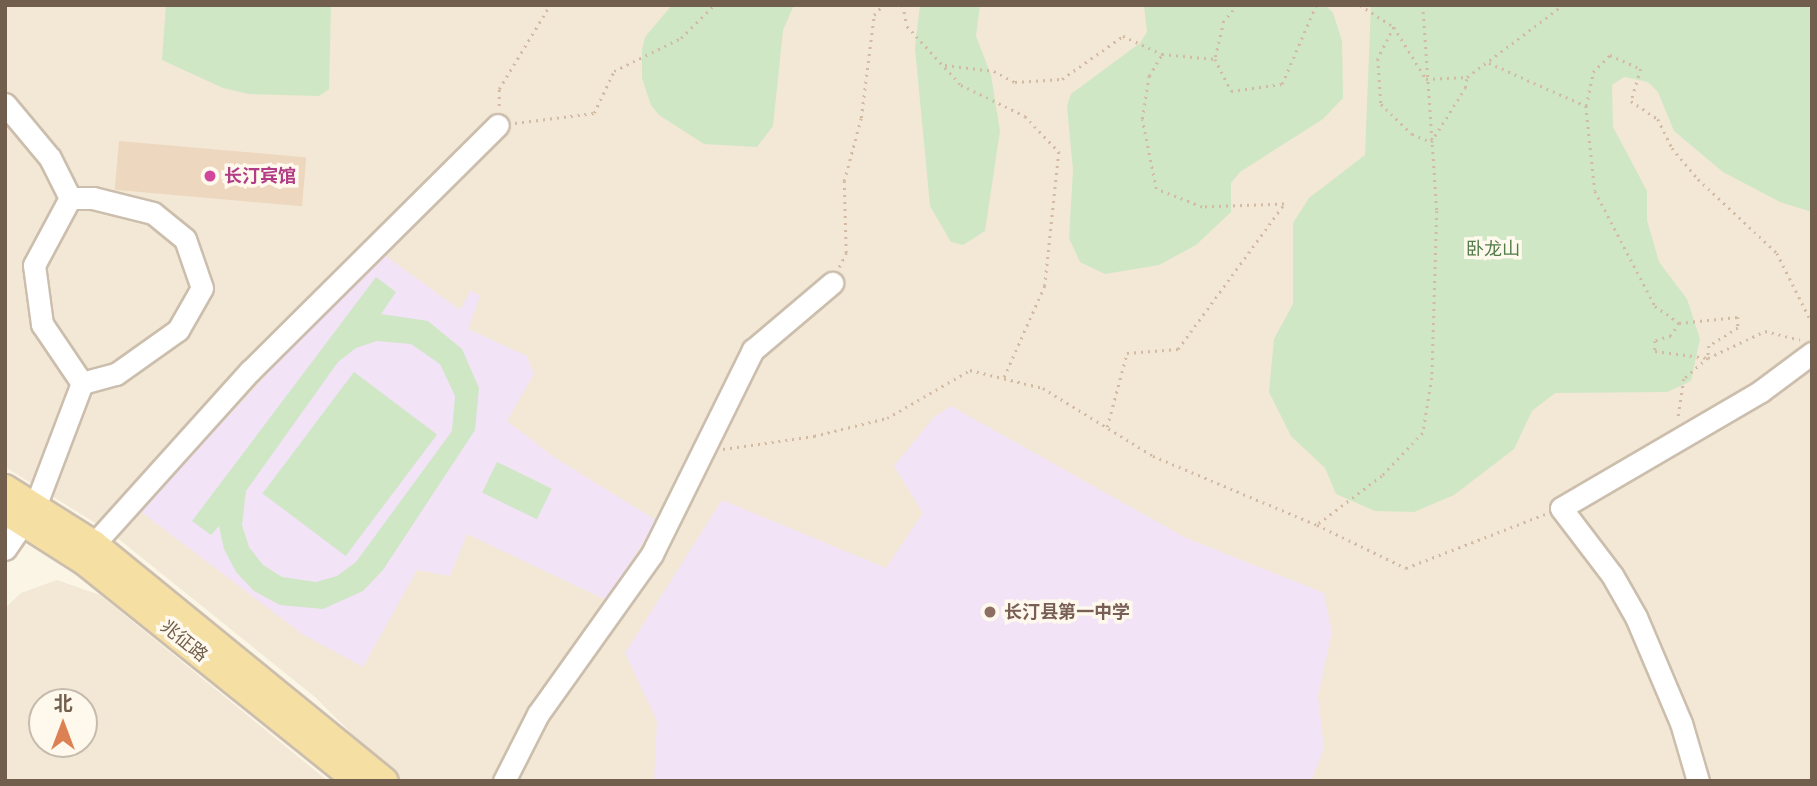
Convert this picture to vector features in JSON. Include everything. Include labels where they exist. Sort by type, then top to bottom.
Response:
[{"type":"main road","points":[[5,488],[22,512],[94,544],[385,781]]},
{"type":"main road","name":"兆征路","points":[[22,512],[356,781]]},
{"type":"street","points":[[5,104],[50,158],[70,198]]},
{"type":"street","points":[[94,544],[250,372],[498,125]]},
{"type":"street","points":[[70,198],[34,265],[42,324],[82,383]]},
{"type":"street","points":[[70,198],[93,198],[153,213],[186,239],[202,288],[178,330],[116,374],[82,383]]},
{"type":"street","points":[[504,781],[538,713],[652,554],[753,350],[832,284]]},
{"type":"street","points":[[1698,781],[1681,723],[1636,617],[1612,575],[1561,508],[1761,391],[1808,349]]},
{"type":"street","points":[[5,549],[82,383]]},
{"type":"path","points":[[550,5],[499,89],[498,125],[594,113],[614,71],[681,38],[714,5]]},
{"type":"path","points":[[832,284],[846,253],[844,181],[861,118],[874,15],[883,5]]},
{"type":"path","points":[[903,5],[907,26],[961,85],[1025,116],[1059,152],[1045,286],[1004,378]]},
{"type":"path","points":[[1238,5],[1224,21],[1215,59],[1231,91],[1282,84],[1316,5]]},
{"type":"path","points":[[1360,5],[1394,26],[1426,79]]},
{"type":"path","points":[[1317,525],[1382,476],[1423,433],[1432,378],[1437,211],[1423,5]]},
{"type":"path","points":[[1426,79],[1467,77],[1563,5]]},
{"type":"path","points":[[1394,26],[1378,58],[1381,104],[1412,134],[1431,142]]},
{"type":"path","points":[[944,65],[994,71],[1015,82],[1062,79],[1123,36],[1162,54],[1215,59]]},
{"type":"path","points":[[1107,427],[1127,353],[1178,349],[1284,204],[1202,207],[1156,189],[1142,119],[1149,76],[1162,54]]},
{"type":"path","points":[[1708,358],[1709,346],[1738,328],[1738,317],[1679,323],[1655,306],[1594,191],[1586,106],[1593,72],[1610,55],[1641,69],[1631,101],[1658,120],[1672,148],[1698,178],[1777,253],[1812,323]]},
{"type":"path","points":[[1489,63],[1586,106]]},
{"type":"path","points":[[1431,142],[1465,88],[1467,77]]},
{"type":"path","points":[[1679,323],[1671,336],[1655,341],[1655,351],[1708,358]]},
{"type":"path","points":[[1675,442],[1684,379],[1708,358],[1765,331],[1808,349]]},
{"type":"path","points":[[702,452],[814,436],[887,418],[970,370],[1044,388],[1153,456],[1317,525],[1406,568],[1561,508]]},
{"type":"shaded area","points":[[5,5],[1812,5],[1812,781],[399,781],[315,697],[110,532],[5,467]]},
{"type":"shaded area","points":[[386,256],[460,310],[471,290],[480,296],[468,329],[527,356],[534,374],[507,421],[554,457],[657,521],[606,600],[467,534],[450,576],[417,570],[363,667],[302,634],[140,511],[376,257]]},
{"type":"shaded area","name":"长汀县第一中学","points":[[951,406],[1186,538],[1324,593],[1332,632],[1318,696],[1324,749],[1311,781],[654,781],[657,721],[625,653],[722,500],[886,568],[923,513],[894,466],[934,417]]},
{"type":"shaded area","points":[[57,580],[100,595],[328,781],[5,781],[5,608],[21,593]]},
{"type":"green space","points":[[166,5],[331,5],[329,89],[319,96],[249,94],[223,88],[162,60]]},
{"type":"green space","points":[[672,5],[794,5],[783,30],[773,126],[757,147],[704,144],[659,115],[651,105],[642,78],[642,50],[645,37]]},
{"type":"green space","points":[[920,5],[980,5],[976,36],[991,75],[1000,131],[985,231],[963,245],[951,242],[930,206],[915,48]]},
{"type":"green space","points":[[1144,5],[1325,5],[1333,13],[1342,41],[1343,98],[1323,119],[1240,172],[1231,183],[1231,212],[1196,245],[1159,265],[1105,274],[1080,262],[1069,238],[1073,170],[1067,106],[1071,94],[1140,43],[1147,32]]},
{"type":"green space","name":"卧龙山","points":[[1371,5],[1812,5],[1812,212],[1780,202],[1723,172],[1674,131],[1658,92],[1648,82],[1624,77],[1612,85],[1613,127],[1647,191],[1647,220],[1659,262],[1687,299],[1700,339],[1691,381],[1667,392],[1555,393],[1532,411],[1514,449],[1454,495],[1414,512],[1375,511],[1336,494],[1325,468],[1291,436],[1269,392],[1274,339],[1293,304],[1293,223],[1309,198],[1365,155]]},
{"type":"green space","points":[[376,277],[396,292],[381,314],[428,321],[462,349],[479,388],[475,430],[383,570],[363,591],[323,609],[280,605],[254,591],[236,572],[224,549],[219,526],[211,535],[192,521]],"holes":[[[377,341],[411,344],[440,364],[455,396],[452,431],[356,562],[337,576],[316,582],[282,577],[263,565],[249,547],[242,525],[246,491],[338,362],[356,348]]]},
{"type":"green space","points":[[354,372],[437,435],[346,556],[263,493]]},
{"type":"green space","points":[[497,462],[552,489],[537,519],[482,493]]},
{"type":"building","name":"长汀宾馆","points":[[119,141],[306,157],[302,206],[115,190]]},
{"type":"place","name":"长汀宾馆","points":[[210,176]]},
{"type":"place","name":"长汀县第一中学","points":[[990,612]]}]
